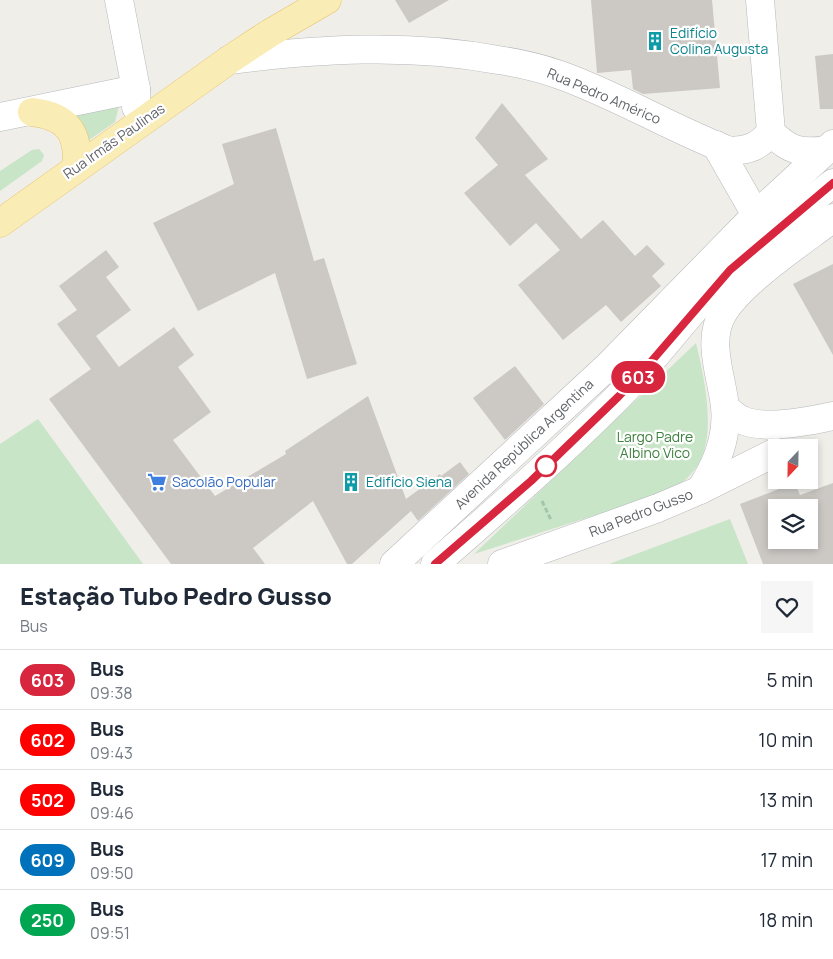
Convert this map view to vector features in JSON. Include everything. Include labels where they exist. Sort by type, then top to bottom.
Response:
[{"type":"main road","name":"Rua Irmãs Paulinas","points":[[0,223],[229,60],[270,33],[327,0]]},
{"type":"main road","points":[[32,112],[48,114],[63,122],[73,135],[76,143],[78,152],[76,168]]},
{"type":"street","points":[[119,0],[136,89],[134,116],[129,132]]},
{"type":"street","points":[[760,0],[771,132],[780,142],[792,149],[808,152],[829,147]]},
{"type":"street","name":"Rua Pedro Américo","points":[[229,60],[278,54],[378,49],[425,50],[481,56],[519,63],[559,75],[730,151],[746,150],[761,144],[771,132]]},
{"type":"street","points":[[0,117],[32,112],[136,89]]},
{"type":"street","points":[[716,145],[756,215]]},
{"type":"street","name":"Avenida República Argentina","points":[[394,564],[607,367],[756,215],[829,147]]},
{"type":"street","points":[[435,564],[531,481],[618,397],[643,371],[730,270],[833,183]]},
{"type":"street","points":[[700,490],[713,470],[719,454],[726,409],[715,337],[722,314],[729,304],[763,272],[833,218]]},
{"type":"street","points":[[799,439],[825,420],[833,400]]},
{"type":"street","points":[[726,409],[742,420],[759,424],[825,420]]},
{"type":"street","name":"Rua Pedro Gusso","points":[[502,564],[613,525],[700,490],[768,456]]},
{"type":"green space","points":[[119,106],[115,122],[86,142],[86,133],[83,125],[71,113]]},
{"type":"green space","points":[[39,149],[44,155],[42,161],[0,191],[0,171],[32,150]]},
{"type":"green space","name":"Largo Padre Albino Vico","points":[[696,343],[707,403],[707,434],[705,448],[700,461],[685,480],[674,490],[474,554]]},
{"type":"green space","points":[[38,419],[143,564],[0,564],[0,444]]},
{"type":"green space","points":[[730,519],[748,564],[609,564]]},
{"type":"building","points":[[395,0],[449,0],[409,23]]},
{"type":"building","name":"Edifício Colina Augusta","points":[[591,0],[712,0],[720,88],[643,94],[633,89],[631,70],[597,73]]},
{"type":"building","points":[[833,54],[833,109],[820,109],[815,56]]},
{"type":"building","points":[[502,103],[548,159],[525,175],[581,239],[603,220],[635,256],[647,245],[665,264],[652,276],[661,286],[621,322],[606,305],[563,340],[518,285],[560,250],[536,223],[510,246],[464,193],[498,165],[475,138]]},
{"type":"building","points":[[276,128],[314,261],[324,258],[357,364],[307,379],[275,273],[198,311],[153,223],[234,184],[222,144]]},
{"type":"building","points":[[106,250],[119,267],[106,277],[131,310],[96,336],[119,367],[174,327],[194,355],[178,367],[211,412],[173,440],[215,496],[286,454],[285,451],[368,396],[406,499],[460,462],[469,474],[418,521],[411,511],[352,564],[347,564],[313,501],[253,548],[265,564],[171,564],[49,399],[91,369],[57,324],[77,310],[59,286]]},
{"type":"building","points":[[833,264],[833,355],[793,284]]},
{"type":"building","points":[[515,366],[544,404],[505,440],[473,398]]},
{"type":"building","points":[[833,483],[833,564],[763,564],[740,504],[779,489],[798,489],[800,495]]},
{"type":"bus line","name":"603","points":[[435,564],[531,481],[618,397],[643,371],[730,270],[833,183]]},
{"type":"place","name":"Edifício Colina Augusta","points":[[655,41]]},
{"type":"place","name":"Sacolão Popular","points":[[157,482]]},
{"type":"place","name":"Edifício Siena","points":[[351,482]]}]
